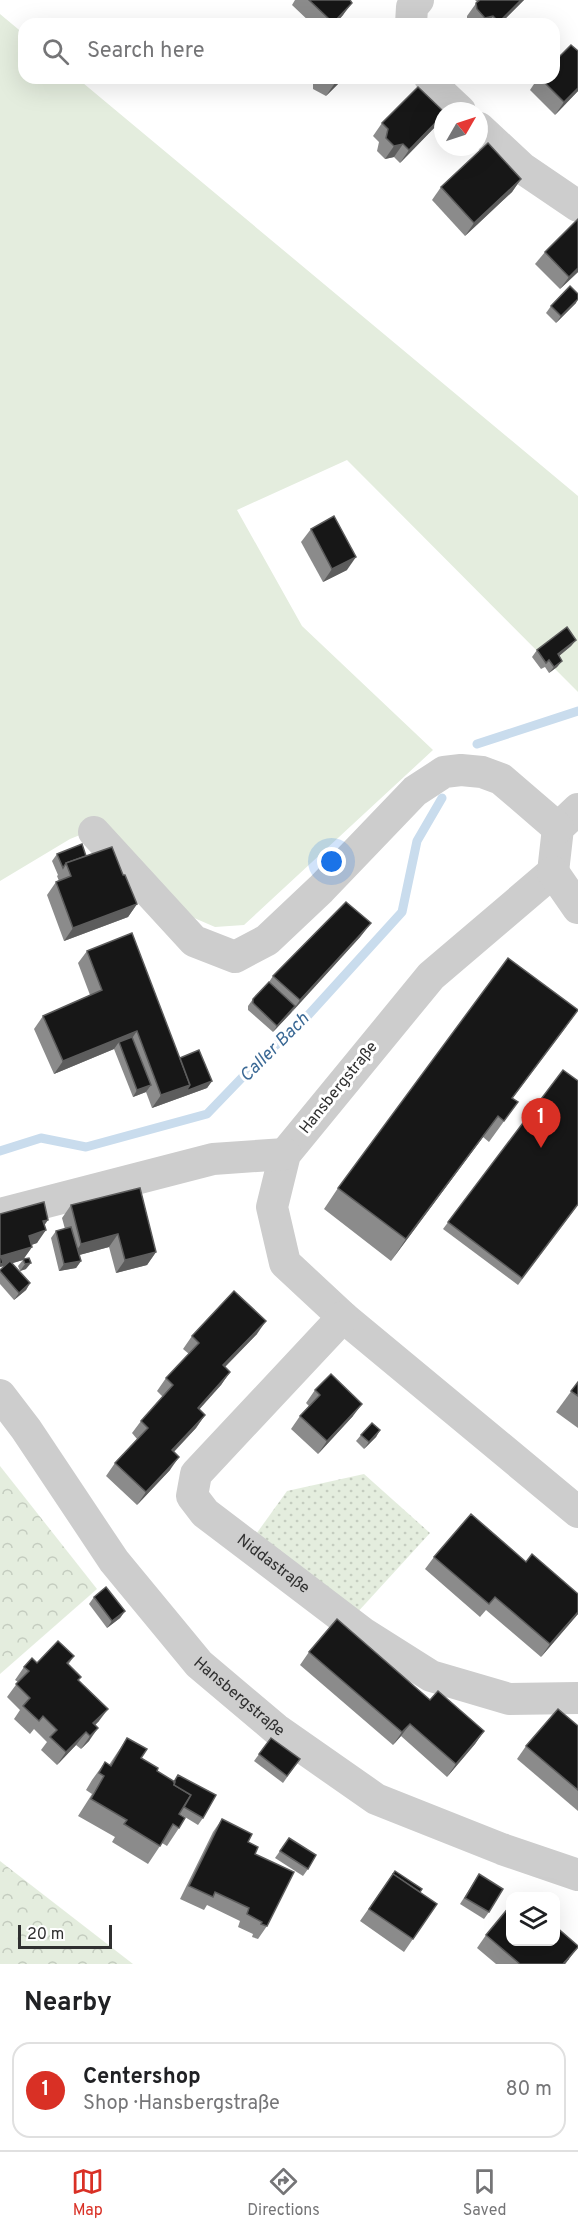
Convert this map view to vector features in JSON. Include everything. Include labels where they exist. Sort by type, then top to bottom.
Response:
[{"type":"street","points":[[411,18],[412,7],[418,0]]},
{"type":"street","points":[[435,84],[450,102]]},
{"type":"street","points":[[488,137],[522,168],[578,206]]},
{"type":"street","points":[[94,832],[194,940],[235,957],[267,940],[321,889],[415,791],[444,772],[460,770],[482,772],[501,780],[568,819],[553,872],[578,908]]},
{"type":"street","name":"Hansbergstraße","points":[[285,1154],[431,976],[553,872]]},
{"type":"street","points":[[0,1214],[213,1159],[285,1154],[272,1207],[285,1263],[343,1317],[578,1512]]},
{"type":"street","name":"Niddastraße","points":[[343,1317],[196,1474],[192,1496],[205,1513],[345,1619],[431,1676],[509,1699],[578,1698]]},
{"type":"street","name":"Hansbergstraße","points":[[0,1395],[26,1429],[114,1561],[142,1596],[199,1664],[276,1729],[376,1799],[502,1849],[578,1875]]},
{"type":"green space","points":[[0,14],[18,29],[18,84],[84,84],[578,496],[578,692],[347,460],[237,510],[302,626],[433,750],[244,925],[215,927],[185,914],[105,825],[70,839],[0,881]]},
{"type":"green space","points":[[0,1466],[97,1589],[0,1674]]},
{"type":"green space","points":[[364,1474],[430,1533],[355,1615],[254,1537],[287,1491]]},
{"type":"green space","points":[[0,1861],[133,1964],[0,1964]]},
{"type":"building","points":[[309,0],[350,0],[352,3],[338,18],[328,18]]},
{"type":"building","points":[[480,0],[521,0],[503,18],[493,16],[485,18],[477,9],[476,3]]},
{"type":"building","points":[[571,45],[578,51],[578,88],[564,102],[546,84],[560,84],[560,56]]},
{"type":"building","points":[[418,87],[434,102],[434,124],[409,150],[403,144],[394,146],[386,138],[388,129],[382,123]]},
{"type":"building","points":[[488,143],[521,179],[474,223],[441,187],[474,156],[488,156]]},
{"type":"building","points":[[578,219],[578,268],[569,277],[545,252]]},
{"type":"building","points":[[570,286],[578,294],[578,299],[561,316],[551,306]]},
{"type":"building","points":[[334,516],[356,557],[332,569],[311,529]]},
{"type":"building","points":[[567,627],[576,640],[558,654],[562,661],[554,667],[549,660],[546,663],[537,650]]},
{"type":"building","points":[[82,844],[86,856],[66,863],[63,868],[57,854]]},
{"type":"building","points":[[112,847],[137,904],[73,928],[56,882],[71,876],[66,863]]},
{"type":"building","points":[[346,902],[371,923],[300,1000],[273,976]]},
{"type":"building","points":[[132,933],[190,1085],[161,1095],[137,1031],[63,1061],[43,1016],[102,990],[87,951]]},
{"type":"building","points":[[508,958],[578,1010],[512,1098],[518,1102],[504,1121],[498,1116],[406,1239],[338,1188]]},
{"type":"building","points":[[269,982],[295,1006],[277,1026],[253,1003],[253,999]]},
{"type":"building","points":[[132,1037],[151,1085],[137,1090],[119,1042]]},
{"type":"building","points":[[199,1050],[212,1081],[186,1091],[190,1085],[180,1058]]},
{"type":"building","points":[[563,1070],[578,1081],[578,1204],[522,1278],[448,1222]]},
{"type":"building","points":[[140,1188],[156,1252],[125,1260],[118,1234],[81,1244],[71,1205]]},
{"type":"building","points":[[44,1202],[48,1220],[43,1221],[46,1230],[29,1236],[32,1247],[1,1256],[3,1263],[0,1264],[0,1214]]},
{"type":"building","points":[[71,1227],[81,1261],[64,1264],[56,1231]]},
{"type":"building","points":[[29,1258],[31,1263],[25,1264],[23,1259]]},
{"type":"building","points":[[10,1261],[30,1283],[19,1293],[0,1271]]},
{"type":"building","points":[[234,1291],[266,1321],[223,1365],[230,1372],[198,1408],[205,1415],[172,1450],[179,1457],[146,1492],[115,1463],[148,1428],[141,1421],[173,1385],[166,1378],[199,1343],[192,1336]]},
{"type":"building","points":[[331,1374],[362,1404],[327,1441],[300,1416],[320,1395],[315,1390]]},
{"type":"building","points":[[578,1382],[578,1396],[571,1391]]},
{"type":"building","points":[[372,1423],[380,1430],[369,1442],[361,1435]]},
{"type":"building","points":[[471,1514],[526,1562],[532,1554],[578,1594],[578,1612],[550,1644],[495,1597],[489,1604],[434,1557]]},
{"type":"building","points":[[106,1587],[125,1611],[112,1621],[94,1597]]},
{"type":"building","points":[[337,1619],[430,1700],[438,1691],[484,1731],[456,1764],[410,1724],[402,1732],[309,1652]]},
{"type":"building","points":[[58,1641],[74,1656],[67,1663],[81,1677],[78,1680],[108,1709],[93,1723],[98,1728],[90,1736],[86,1732],[66,1752],[50,1737],[57,1730],[43,1716],[39,1721],[23,1706],[30,1698],[16,1684],[29,1671],[24,1667],[32,1658],[37,1663]]},
{"type":"building","points":[[558,1709],[578,1726],[578,1790],[526,1746]]},
{"type":"building","points":[[127,1738],[147,1749],[141,1758],[158,1768],[157,1771],[175,1782],[174,1785],[191,1795],[179,1814],[185,1818],[179,1828],[173,1824],[160,1846],[124,1824],[127,1820],[91,1799],[104,1776],[99,1773],[105,1762],[111,1766]]},
{"type":"building","points":[[271,1738],[300,1759],[287,1776],[259,1754]]},
{"type":"building","points":[[178,1775],[216,1795],[203,1818],[184,1807],[191,1795],[174,1785]]},
{"type":"building","points":[[222,1819],[252,1834],[248,1842],[258,1847],[255,1854],[294,1872],[267,1926],[247,1914],[249,1908],[215,1892],[213,1897],[189,1886]]},
{"type":"building","points":[[289,1838],[316,1855],[308,1869],[280,1851]]},
{"type":"building","points":[[395,1871],[422,1889],[420,1892],[393,1874]]},
{"type":"building","points":[[393,1874],[437,1904],[413,1939],[369,1909]]},
{"type":"building","points":[[479,1874],[503,1889],[489,1912],[465,1898]]},
{"type":"building","points":[[506,1911],[506,1946],[560,1946],[560,1930],[578,1947],[563,1964],[520,1964],[486,1935]]},
{"type":"waterway","name":"Caller Bach","points":[[477,744],[578,711]]},
{"type":"waterway","name":"Caller Bach","points":[[0,1151],[41,1138],[86,1147],[207,1114],[257,1062],[302,1022],[402,912],[417,841],[442,798]]},
{"type":"place","name":"Centershop","points":[[541,1148]]}]
